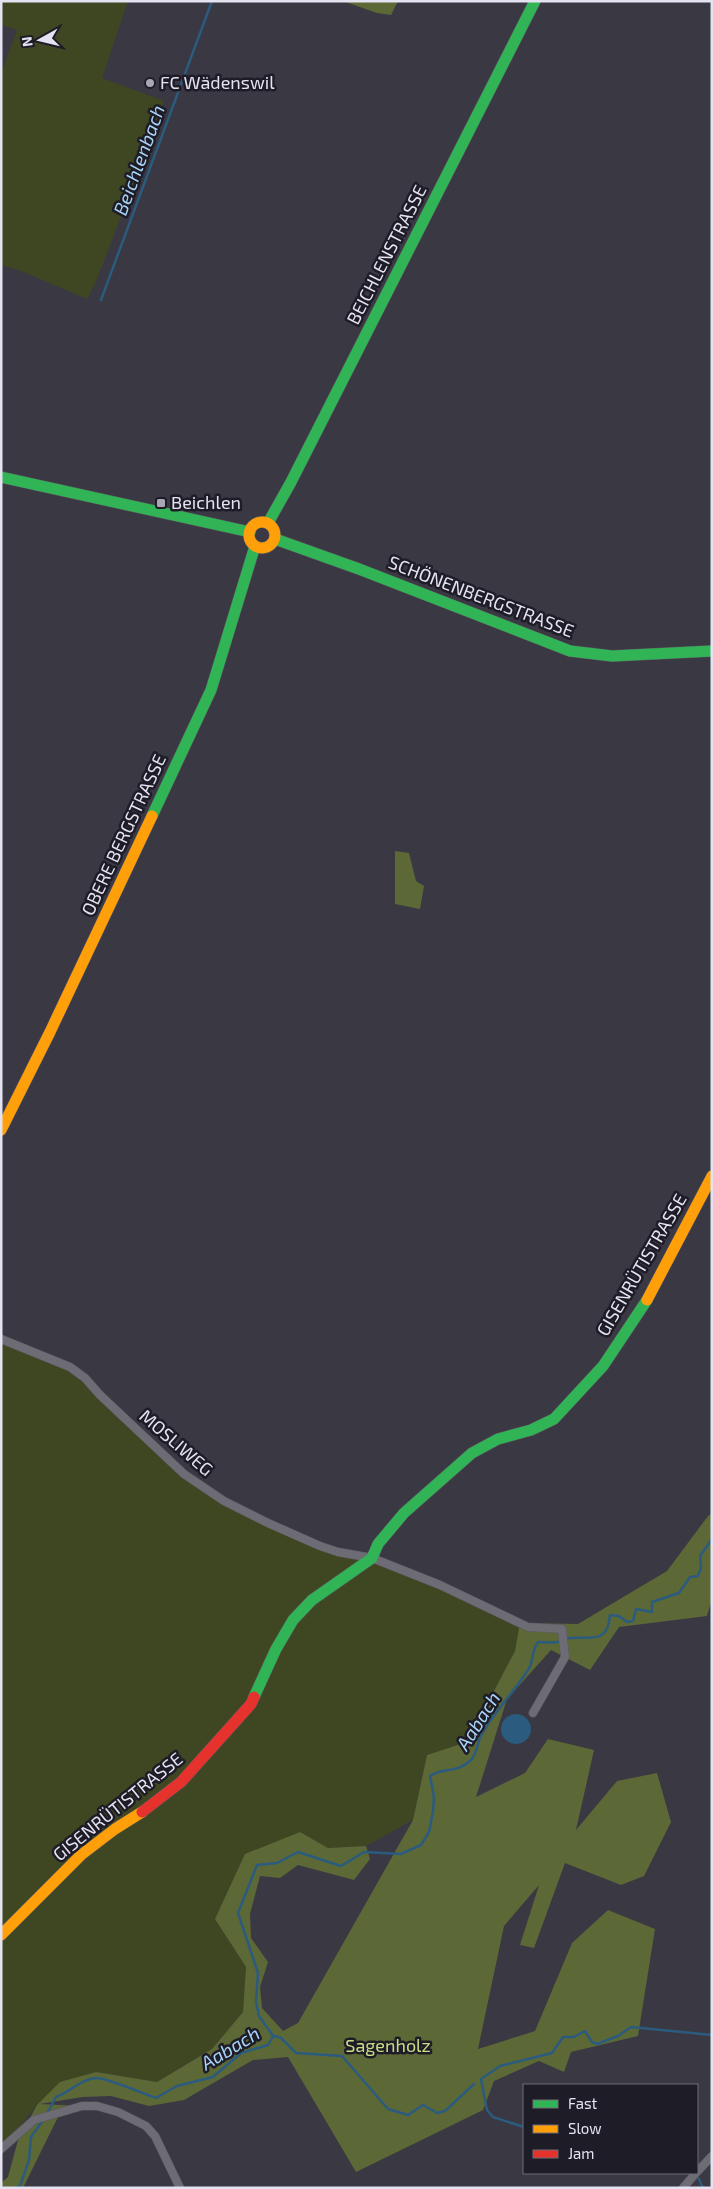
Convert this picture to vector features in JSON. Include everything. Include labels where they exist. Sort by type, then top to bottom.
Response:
[{"type":"street","name":"BEICHLENSTRASSE","points":[[268,523],[291,482],[535,1]]},
{"type":"street","points":[[1,477],[250,532]]},
{"type":"street","points":[[256,523],[268,523],[274,530],[275,539],[267,547],[255,546],[250,540],[250,532],[256,523]]},
{"type":"street","name":"SCHÖNENBERGSTRASSE","points":[[275,539],[358,568],[570,651],[612,656],[711,651]]},
{"type":"street","name":"OBERE BERGSTRASSE","points":[[1,1130],[54,1023],[211,690],[255,546]]},
{"type":"street","name":"GISENRÜTISTRASSE","points":[[1,1935],[81,1855],[115,1829],[147,1809],[181,1782],[251,1704],[276,1649],[293,1620],[312,1600],[372,1558],[378,1544],[404,1512],[472,1453],[498,1439],[531,1430],[554,1419],[603,1366],[642,1309],[712,1176]]},
{"type":"street","name":"MOSLIWEG","points":[[1,1338],[70,1367],[85,1378],[100,1395],[184,1474],[224,1501],[320,1546],[338,1552],[372,1558],[440,1585],[528,1627],[562,1629],[565,1657],[533,1713]]},
{"type":"street","points":[[1,2150],[34,2120],[82,2106],[97,2106],[136,2120],[155,2136],[180,2188]]},
{"type":"street","points":[[698,2170],[712,2156]]},
{"type":"street","points":[[682,2188],[694,2174]]},
{"type":"green space","points":[[1,1],[128,1],[102,78],[164,101],[95,284],[87,299],[21,271],[1,265],[1,73],[17,30],[1,25]]},
{"type":"green space","points":[[343,1],[398,1],[391,15],[377,13]]},
{"type":"green space","points":[[395,851],[409,853],[416,881],[424,886],[420,909],[395,904]]},
{"type":"green space","points":[[1,1335],[70,1367],[184,1474],[224,1501],[320,1546],[372,1558],[528,1627],[467,1742],[427,1755],[413,1820],[366,1846],[328,1848],[300,1832],[215,1919],[246,1967],[243,2012],[212,2049],[157,2082],[96,2072],[37,2105],[4,2147],[1,2147]]},
{"type":"green space","name":"Sagenholz","points":[[712,1513],[712,1599],[707,1616],[619,1627],[590,1670],[551,1650],[507,1699],[476,1797],[525,1773],[548,1739],[594,1750],[576,1830],[617,1781],[657,1773],[671,1822],[644,1876],[621,1885],[565,1863],[534,1948],[520,1945],[539,1885],[504,1926],[478,2049],[535,2031],[572,1943],[608,1910],[655,1929],[638,2036],[571,2052],[564,2072],[539,2061],[494,2081],[483,2110],[356,2172],[288,2057],[253,2060],[184,2100],[149,2106],[111,2096],[82,2097],[40,2104],[82,2106],[60,2113],[23,2188],[1,2188],[1,2183],[8,2177],[18,2140],[37,2105],[60,2082],[96,2072],[157,2082],[212,2049],[243,2012],[246,1967],[215,1919],[245,1854],[300,1832],[328,1848],[366,1846],[370,1859],[354,1880],[298,1865],[280,1878],[260,1876],[250,1914],[251,1938],[268,1962],[260,1987],[262,2008],[283,2031],[298,2023],[413,1820],[427,1755],[467,1742],[515,1651],[520,1623],[578,1624],[667,1571]]},
{"type":"water","points":[[516,1714],[527,1718],[531,1729],[527,1740],[516,1744],[505,1740],[501,1729],[505,1718]]},
{"type":"waterway","name":"Beichlenbach","points":[[101,300],[212,1]]},
{"type":"waterway","name":"Aabach","points":[[273,2036],[259,2016],[256,2002],[258,1973],[238,1913],[257,1865],[277,1863],[298,1852],[341,1866],[364,1852],[401,1854],[421,1845],[429,1832],[433,1812],[434,1797],[430,1776],[435,1773],[455,1769],[471,1760],[481,1735],[530,1667],[534,1649],[538,1642],[559,1642],[569,1638],[597,1637],[606,1631],[610,1615],[619,1616],[627,1622],[633,1621],[636,1609],[652,1612],[652,1602],[679,1593],[690,1577],[698,1576],[701,1568],[700,1556],[712,1539]]},
{"type":"waterway","points":[[523,2127],[493,2117],[487,2110],[481,2079],[500,2066],[552,2053],[563,2037],[574,2037],[585,2031],[592,2042],[597,2044],[618,2036],[631,2027],[712,2035]]},
{"type":"waterway","name":"Aabach","points":[[46,2115],[56,2097],[81,2083],[97,2078],[126,2086],[156,2098],[177,2086],[213,2077],[241,2053],[268,2045],[273,2036]]},
{"type":"waterway","points":[[274,2036],[281,2038],[296,2053],[342,2056],[388,2109],[408,2115],[423,2105],[437,2113],[445,2111],[474,2084]]},
{"type":"waterway","name":"Aabach","points":[[15,2188],[20,2186],[29,2160],[31,2137],[43,2120]]},
{"type":"waterway","points":[[699,2179],[705,2188]]},
{"type":"traffic: fast","points":[[268,523],[291,482],[535,1]]},
{"type":"traffic: fast","points":[[1,477],[250,532]]},
{"type":"traffic: fast","points":[[275,539],[359,569],[570,651],[612,656],[712,651]]},
{"type":"traffic: fast","points":[[152,816],[211,690],[255,546]]},
{"type":"traffic: fast","points":[[254,1697],[276,1649],[293,1620],[312,1600],[372,1558],[378,1544],[404,1513],[472,1453],[498,1439],[531,1430],[554,1419],[603,1366],[647,1300]]},
{"type":"traffic: slow","points":[[262,522],[271,526],[275,535],[271,544],[262,548],[253,544],[249,535],[253,526],[262,522]]},
{"type":"traffic: slow","points":[[1,1130],[50,1032],[152,816]]},
{"type":"traffic: slow","points":[[647,1300],[712,1176]]},
{"type":"traffic: slow","points":[[1,1935],[81,1855],[115,1829],[142,1812]]},
{"type":"traffic: jam","points":[[142,1812],[181,1782],[251,1704],[254,1697]]},
{"type":"place","name":"FC Wädenswil","points":[[150,83]]},
{"type":"place","name":"Beichlen","points":[[161,503]]}]
